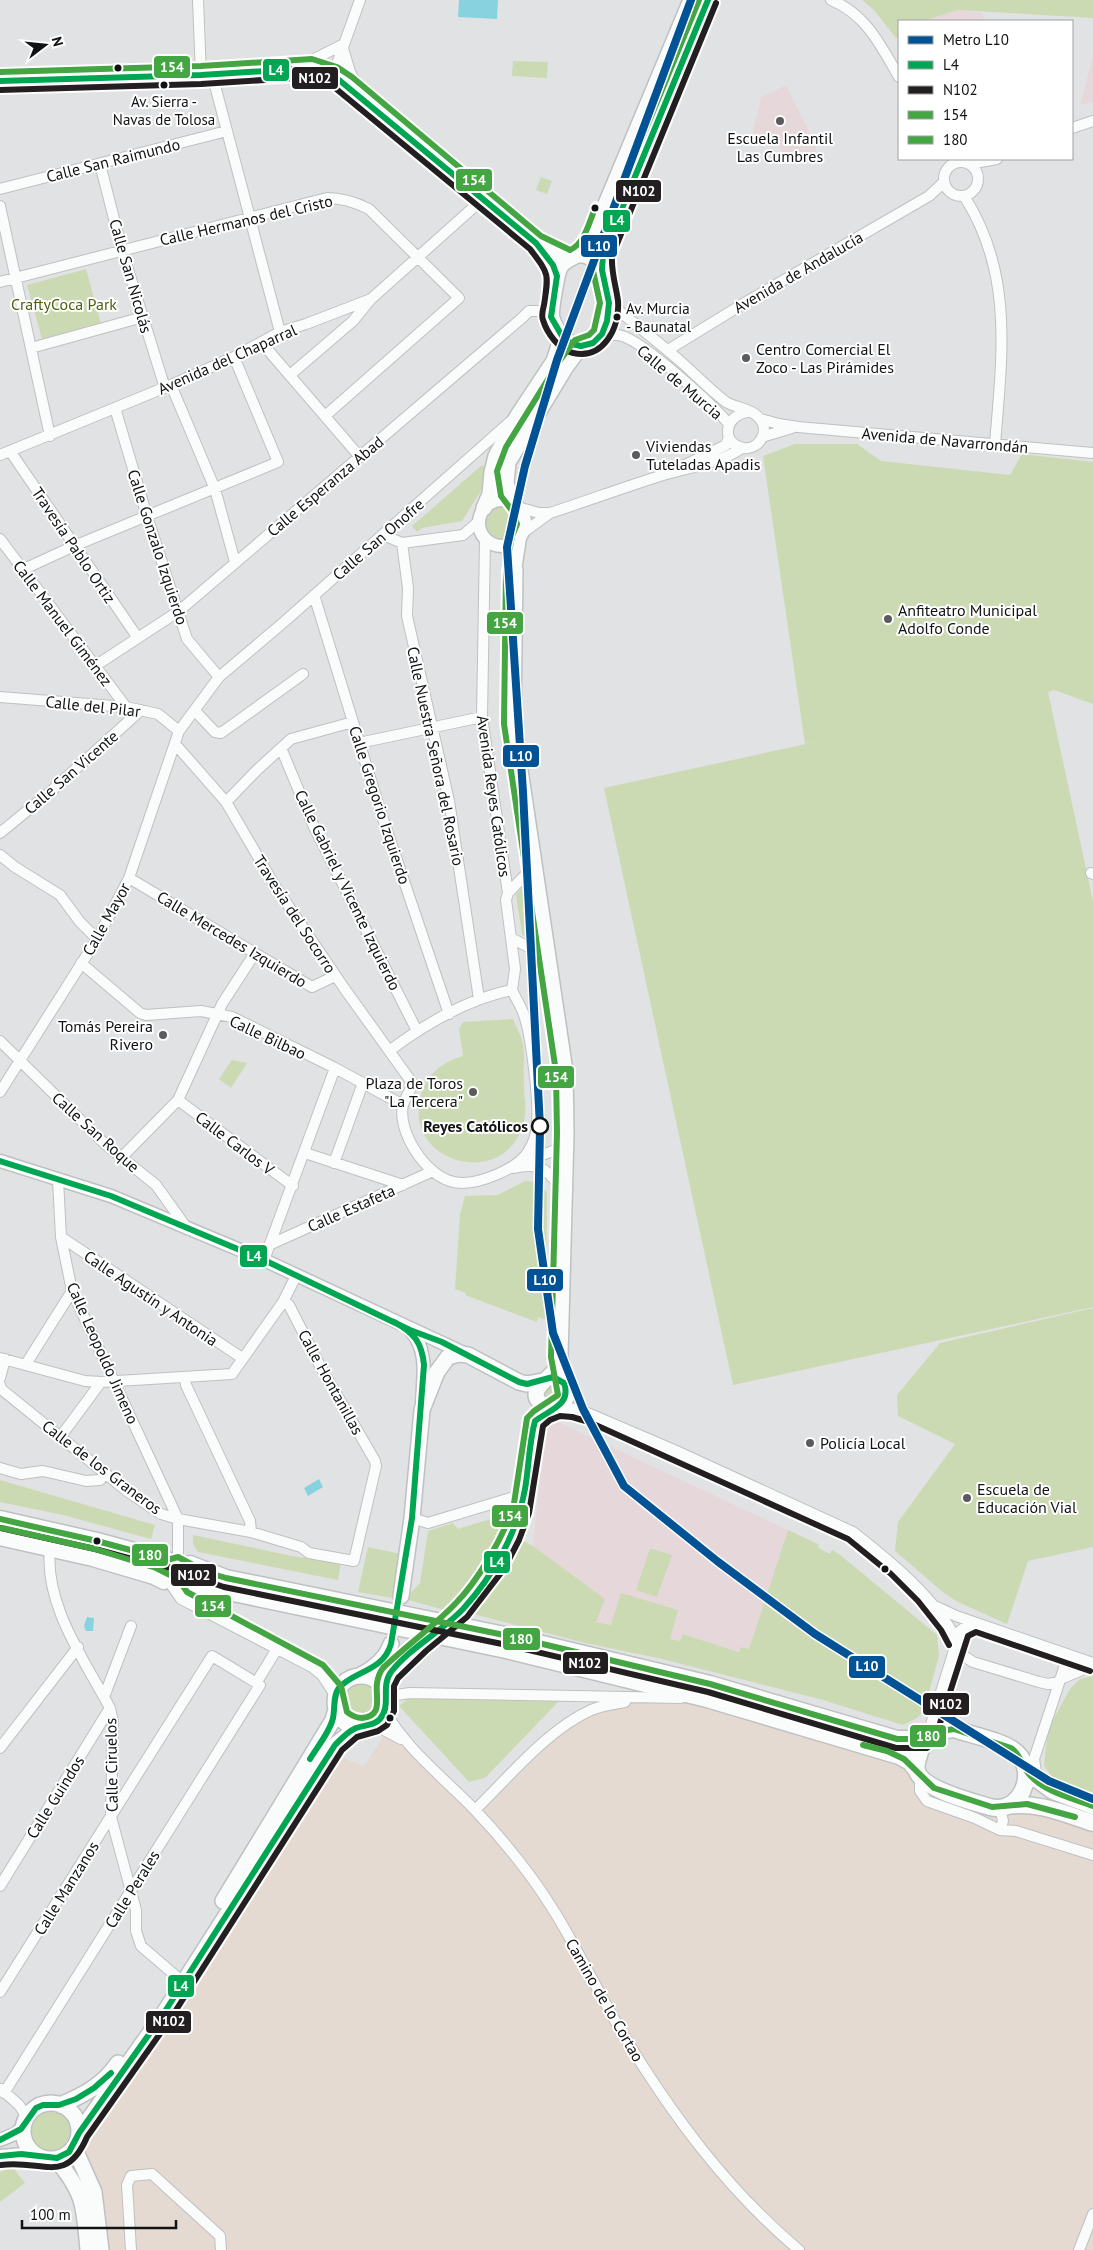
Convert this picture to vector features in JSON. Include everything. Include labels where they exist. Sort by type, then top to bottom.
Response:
[{"type":"main road","points":[[691,0],[590,243],[576,257],[561,265],[557,276],[551,317],[562,336],[572,344],[581,346],[593,343],[602,334],[609,303],[602,270],[603,254],[708,0]]},
{"type":"main road","points":[[576,257],[590,256],[597,261],[602,270]]},
{"type":"main road","name":"Calle San Onofre","points":[[517,417],[554,360],[562,336]]},
{"type":"main road","points":[[518,505],[508,493],[506,483],[508,462],[565,368],[581,346]]},
{"type":"main road","points":[[481,515],[490,494],[496,456],[517,417]]},
{"type":"main road","name":"Avenida Reyes Católicos","points":[[515,570],[513,722],[533,867],[565,1071],[566,1141],[560,1357],[566,1388]]},
{"type":"main road","points":[[401,1596],[412,1518],[422,1410],[432,1382],[443,1362],[453,1355],[468,1356],[519,1382],[527,1384],[558,1378],[566,1388],[565,1402],[541,1416],[534,1426],[521,1512],[508,1543],[481,1587],[461,1611]]},
{"type":"main road","points":[[555,1408],[543,1405],[537,1398],[537,1388],[559,1365],[560,1357]]},
{"type":"main road","points":[[0,1519],[178,1560],[226,1578],[509,1636],[710,1684],[897,1739],[926,1738]]},
{"type":"main road","points":[[0,1537],[50,1548],[154,1576],[174,1584],[215,1589],[506,1650],[707,1699],[899,1756],[910,1762],[927,1784],[934,1788],[992,1808],[1027,1804],[1048,1808],[1093,1823]]},
{"type":"main road","points":[[174,1584],[162,1570],[178,1560]]},
{"type":"main road","points":[[174,1584],[192,1575],[178,1560]]},
{"type":"main road","points":[[391,1644],[389,1651],[380,1661],[359,1676],[346,1681],[336,1702],[333,1720],[176,1976],[110,2074],[85,2094],[60,2105],[45,2104],[35,2108],[26,2121],[26,2141],[37,2156],[45,2159],[56,2159],[70,2152],[76,2140],[162,2016],[335,1745],[362,1727],[377,1722],[385,1700],[390,1673],[418,1648]]},
{"type":"main road","points":[[359,1676],[376,1681],[385,1700]]},
{"type":"main road","points":[[336,1702],[345,1723],[362,1727]]},
{"type":"main road","points":[[918,1773],[917,1761],[926,1738],[934,1732],[954,1729],[1011,1748],[1019,1754],[1031,1770],[1053,1791],[1093,1806]]},
{"type":"main road","points":[[1004,1807],[1018,1799],[1031,1770]]},
{"type":"main road","points":[[60,2105],[74,2116],[76,2140],[94,2192],[101,2250]]},
{"type":"main road","points":[[56,2159],[70,2176],[82,2197],[88,2250]]},
{"type":"street","points":[[198,0],[207,74],[220,107],[280,332]]},
{"type":"street","points":[[333,75],[342,45],[360,0]]},
{"type":"street","points":[[831,0],[846,6],[868,26],[898,75]]},
{"type":"street","points":[[293,70],[342,45]]},
{"type":"street","points":[[342,45],[350,72],[363,98]]},
{"type":"street","points":[[0,81],[207,74],[312,68],[333,75],[484,198],[536,243],[553,265],[557,276]]},
{"type":"street","points":[[1073,128],[1093,121]]},
{"type":"street","name":"Calle San Raimundo","points":[[0,189],[226,132]]},
{"type":"street","points":[[945,160],[944,182],[951,194],[964,196],[974,190]]},
{"type":"street","points":[[946,170],[953,163],[994,160]]},
{"type":"street","points":[[976,215],[974,190],[978,178],[994,160]]},
{"type":"street","points":[[961,162],[977,172],[978,178]]},
{"type":"street","name":"Calle San Nicolás","points":[[100,164],[122,250],[143,317],[168,386],[215,488],[235,562]]},
{"type":"street","name":"Avenida de Andalucía","points":[[668,350],[746,302],[929,196],[944,182]]},
{"type":"street","name":"Avenida de Andalucía","points":[[929,196],[951,194]]},
{"type":"street","points":[[964,196],[976,215],[991,253],[1000,287],[1002,357],[995,444]]},
{"type":"street","name":"Calle Hermanos del Cristo","points":[[0,282],[327,198],[347,200],[369,209],[459,298],[325,416]]},
{"type":"street","name":"Avenida del Chaparral","points":[[5,453],[50,436],[234,357],[280,332],[371,299],[484,198]]},
{"type":"street","points":[[0,206],[50,436]]},
{"type":"street","points":[[536,243],[576,257]]},
{"type":"street","points":[[290,376],[353,320],[371,299]]},
{"type":"street","name":"Calle de Murcia","points":[[609,303],[668,350],[727,402],[748,412]]},
{"type":"street","name":"Calle Esperanza Abad","points":[[95,666],[179,610],[529,311],[539,311],[551,317]]},
{"type":"street","points":[[31,348],[143,317]]},
{"type":"street","name":"Calle de Murcia","points":[[602,334],[622,336],[644,349],[718,410],[728,424]]},
{"type":"street","points":[[261,342],[360,457]]},
{"type":"street","points":[[24,569],[74,546],[278,462],[234,357]]},
{"type":"street","name":"Calle Gonzalo Izquierdo","points":[[115,408],[147,516],[187,639],[219,676]]},
{"type":"street","points":[[381,537],[388,537],[402,543],[463,535],[496,501],[518,505],[539,513],[550,513],[714,461],[742,448],[753,446],[762,437],[764,425],[760,419],[748,412],[739,413],[728,424],[729,437],[726,445],[665,475]]},
{"type":"street","name":"Calle San Onofre","points":[[179,731],[219,676],[517,417]]},
{"type":"street","name":"Avenida de Navarrondán","points":[[760,419],[798,427],[1093,452]]},
{"type":"street","name":"Avenida de Navarrondán","points":[[762,437],[798,427]]},
{"type":"street","points":[[729,437],[734,444],[742,448]]},
{"type":"street","name":"Travesía Pablo Ortiz","points":[[5,453],[74,546],[138,638]]},
{"type":"street","points":[[518,505],[526,524],[522,535]]},
{"type":"street","points":[[502,546],[508,545],[550,513]]},
{"type":"street","points":[[481,515],[485,540],[502,546],[508,552],[515,570]]},
{"type":"street","name":"Avenida Reyes Católicos","points":[[515,570],[522,535]]},
{"type":"street","name":"Calle Manuel Giménez","points":[[0,539],[126,707]]},
{"type":"street","name":"Avenida Reyes Católicos","points":[[485,540],[482,717],[508,894],[506,900],[515,969],[512,990]]},
{"type":"street","name":"Calle Nuestra Señora del Rosario","points":[[402,543],[408,588],[407,616],[455,836],[479,999]]},
{"type":"street","name":"Calle Gregorio Izquierdo","points":[[314,595],[380,810],[449,1014]]},
{"type":"street","points":[[194,712],[215,732],[220,733],[303,674]]},
{"type":"street","name":"Calle del Pilar","points":[[0,697],[126,707],[158,714],[179,731]]},
{"type":"street","name":"Calle San Vicente","points":[[0,833],[49,793],[141,710]]},
{"type":"street","points":[[359,742],[482,717]]},
{"type":"street","points":[[226,802],[291,739],[353,722]]},
{"type":"street","name":"Calle Mayor","points":[[0,1092],[97,939],[129,878],[176,745],[179,731]]},
{"type":"street","name":"Travesía del Socorro","points":[[176,745],[226,802],[275,886],[335,976],[413,1084],[403,1105]]},
{"type":"street","name":"Calle Gabriel y Vicente Izquierdo","points":[[281,748],[314,827],[417,1032]]},
{"type":"street","points":[[0,855],[15,867],[60,895],[80,922],[97,939]]},
{"type":"street","points":[[508,894],[533,867]]},
{"type":"street","name":"Calle Mercedes Izquierdo","points":[[129,878],[312,987],[335,976]]},
{"type":"street","points":[[511,938],[548,957]]},
{"type":"street","points":[[122,1157],[178,1100],[222,1004],[255,953]]},
{"type":"street","name":"Calle Bilbao","points":[[81,963],[146,1016],[201,1011],[232,1017],[335,1068],[403,1105]]},
{"type":"street","points":[[389,1051],[417,1032],[479,999],[512,990],[523,1011],[529,1035],[537,1100],[537,1124],[534,1139],[527,1153],[511,1168]]},
{"type":"street","name":"Calle San Roque","points":[[0,1040],[105,1144],[156,1186],[186,1228]]},
{"type":"street","points":[[264,1260],[335,1068]]},
{"type":"street","points":[[334,1163],[363,1083]]},
{"type":"street","name":"Calle Carlos V","points":[[178,1100],[292,1186]]},
{"type":"street","points":[[403,1105],[403,1122],[408,1138],[422,1160],[433,1171],[448,1181],[457,1183],[478,1180],[511,1168],[526,1165],[543,1169],[553,1175],[565,1195]]},
{"type":"street","points":[[519,1162],[552,1152],[560,1148],[566,1141]]},
{"type":"street","points":[[305,1153],[403,1185]]},
{"type":"street","points":[[0,1161],[111,1196],[264,1260],[468,1356]]},
{"type":"street","name":"Calle Estafeta","points":[[268,1245],[433,1171]]},
{"type":"street","name":"Calle Leopoldo Jimeno","points":[[58,1180],[61,1237],[72,1291],[116,1382],[178,1519]]},
{"type":"street","name":"Calle Agustín y Antonia","points":[[61,1237],[242,1358]]},
{"type":"street","points":[[0,1378],[3,1358],[85,1381],[116,1382],[232,1374],[283,1302],[296,1276]]},
{"type":"street","points":[[26,1364],[72,1291]]},
{"type":"street","name":"Calle Hontanillas","points":[[251,1532],[301,1547],[309,1553],[354,1561],[376,1466],[289,1305],[283,1302]]},
{"type":"street","points":[[410,1330],[418,1339],[423,1356],[422,1410]]},
{"type":"street","points":[[178,1519],[251,1532],[250,1521],[186,1385],[185,1377]]},
{"type":"street","points":[[61,1436],[101,1382]]},
{"type":"street","name":"Calle de los Graneros","points":[[0,1386],[106,1473],[161,1514],[178,1519],[178,1560]]},
{"type":"street","points":[[566,1388],[578,1405],[590,1414]]},
{"type":"street","points":[[555,1408],[576,1409],[590,1414],[672,1449],[853,1532],[879,1552],[934,1606],[948,1622],[964,1656],[973,1662],[1048,1684],[1087,1668],[1093,1668]]},
{"type":"street","points":[[0,1468],[21,1474],[51,1472],[86,1481],[100,1480],[106,1473]]},
{"type":"street","points":[[412,1518],[428,1523],[514,1497],[525,1491]]},
{"type":"street","name":"Calle Ciruelos","points":[[50,1548],[48,1569],[54,1599],[110,1708],[113,1722],[112,1817],[136,1910],[136,1931],[141,1946],[176,1976]]},
{"type":"street","points":[[174,1584],[180,1599],[278,1649],[322,1675],[336,1702]]},
{"type":"street","points":[[934,1606],[1093,1663]]},
{"type":"street","points":[[926,1738],[960,1631],[977,1623]]},
{"type":"street","points":[[104,1697],[131,1626]]},
{"type":"street","points":[[0,1748],[78,1647]]},
{"type":"street","name":"Calle Perales","points":[[2,2091],[130,1891],[278,1649]]},
{"type":"street","points":[[1031,1770],[1065,1665],[1063,1658],[1056,1650]]},
{"type":"street","name":"Calle Manzanos","points":[[0,1992],[212,1656],[258,1684]]},
{"type":"street","points":[[385,1700],[410,1692],[707,1699]]},
{"type":"street","points":[[475,1810],[568,1722],[593,1709],[634,1698]]},
{"type":"street","name":"Camino de lo Cortao","points":[[385,1700],[413,1748]]},
{"type":"street","name":"Calle Guindos","points":[[0,1886],[110,1708]]},
{"type":"street","name":"Camino de lo Cortao","points":[[362,1727],[378,1728],[395,1734],[413,1748],[475,1810],[534,1881],[592,1976],[621,2030],[672,2111],[713,2164],[796,2249]]},
{"type":"street","points":[[918,1773],[920,1791],[927,1801],[975,1818],[1000,1830],[1016,1831],[1093,1855]]},
{"type":"street","points":[[1000,1830],[1004,1807]]},
{"type":"street","points":[[0,2140],[15,2134],[26,2121],[19,2105],[2,2091]]},
{"type":"street","points":[[0,2156],[23,2154],[37,2156]]},
{"type":"street","points":[[131,2250],[127,2185],[131,2176],[152,2174],[220,2236],[221,2250]]},
{"type":"street","points":[[1079,2250],[1093,2214]]},
{"type":"shaded area","points":[[957,10],[982,13],[985,20],[927,20]]},
{"type":"shaded area","points":[[1093,57],[1093,102],[1080,105]]},
{"type":"shaded area","name":"Escuela Infantil Las Cumbres","points":[[786,85],[816,146],[816,151],[791,165],[779,147],[750,145],[761,97]]},
{"type":"shaded area","points":[[556,1421],[788,1530],[749,1649],[741,1647],[740,1652],[684,1634],[681,1642],[595,1621],[604,1599],[533,1546],[545,1428]]},
{"type":"shaded area","points":[[675,1698],[899,1756],[927,1784],[1093,1823],[1093,2250],[101,2250],[74,2147],[79,2133],[329,1753],[364,1766],[387,1731],[395,1734],[475,1810],[549,1738],[610,1704]]},
{"type":"green space","points":[[862,0],[1093,0],[1093,18],[957,10],[927,20],[898,20],[898,37],[896,38],[874,10]]},
{"type":"green space","points":[[513,61],[548,62],[547,78],[512,76]]},
{"type":"green space","points":[[541,177],[552,181],[547,194],[536,190]]},
{"type":"green space","name":"CraftyCoca Park","points":[[86,269],[101,323],[42,339],[27,285]]},
{"type":"green space","points":[[795,444],[857,444],[881,461],[1010,475],[1022,454],[1093,462],[1093,704],[1054,690],[1048,692],[1093,901],[1093,1307],[733,1385],[604,788],[829,739],[805,744],[763,456]]},
{"type":"green space","points":[[482,465],[484,467],[482,489],[462,521],[422,528],[417,532],[412,526]]},
{"type":"green space","points":[[501,505],[513,510],[518,522],[513,534],[501,539],[489,534],[484,522],[489,510]]},
{"type":"green space","points":[[530,878],[539,946],[522,934],[516,895]]},
{"type":"green space","name":"Plaza de Toros \"La Tercera\"","points":[[513,1019],[523,1044],[525,1107],[524,1120],[514,1142],[499,1156],[480,1162],[459,1161],[441,1153],[427,1139],[419,1119],[421,1095],[427,1081],[442,1065],[463,1056],[459,1029],[463,1022]]},
{"type":"green space","points":[[232,1060],[247,1063],[231,1088],[219,1079]]},
{"type":"green space","points":[[525,1181],[536,1182],[547,1192],[546,1320],[538,1317],[537,1322],[465,1295],[466,1293],[455,1289],[460,1214],[465,1196],[498,1195]]},
{"type":"green space","points":[[1093,1308],[1093,1547],[1028,1561],[1007,1624],[958,1602],[944,1593],[895,1551],[898,1522],[955,1444],[898,1416],[897,1395],[940,1343]]},
{"type":"green space","points":[[552,1385],[557,1387],[559,1392],[557,1397],[552,1399],[547,1397],[545,1392],[547,1387]]},
{"type":"green space","points":[[0,1480],[155,1525],[151,1539],[63,1515],[0,1502]]},
{"type":"green space","points":[[513,1512],[471,1585],[448,1611],[405,1599],[420,1583],[428,1531],[453,1523],[458,1529]]},
{"type":"green space","points":[[788,1530],[818,1544],[819,1548],[830,1554],[832,1550],[839,1554],[937,1635],[939,1656],[924,1710],[917,1718],[903,1725],[823,1700],[473,1614],[522,1540],[605,1599],[596,1622],[611,1625],[621,1593],[678,1610],[670,1639],[680,1641],[683,1634],[739,1652],[741,1647],[749,1649]]},
{"type":"green space","points":[[193,1535],[292,1556],[341,1563],[338,1580],[198,1552],[193,1544]]},
{"type":"green space","points":[[368,1547],[401,1554],[392,1598],[358,1592]]},
{"type":"green space","points":[[650,1548],[672,1555],[657,1597],[636,1590]]},
{"type":"green space","points":[[176,1565],[182,1567],[184,1573],[182,1579],[176,1581],[170,1579],[168,1573],[170,1567]]},
{"type":"green space","points":[[1093,1676],[1093,1794],[1054,1781],[1044,1765],[1048,1729],[1070,1689],[1080,1679]]},
{"type":"green space","points":[[361,1685],[368,1686],[374,1690],[378,1696],[378,1710],[374,1716],[368,1720],[361,1721],[354,1720],[348,1716],[344,1710],[343,1703],[344,1696],[348,1690],[354,1686]]},
{"type":"green space","points":[[409,1698],[561,1699],[485,1778],[469,1782],[399,1706]]},
{"type":"green space","points":[[55,2111],[62,2114],[68,2120],[71,2131],[70,2139],[62,2148],[55,2151],[47,2151],[40,2148],[32,2139],[31,2127],[34,2120],[43,2112]]},
{"type":"green space","points":[[9,2168],[14,2169],[25,2183],[0,2202],[0,2172]]},
{"type":"water","points":[[459,0],[498,0],[497,19],[458,17]]},
{"type":"water","points":[[319,1479],[323,1487],[308,1496],[304,1488]]},
{"type":"water","points":[[87,1617],[94,1618],[93,1631],[86,1631],[84,1626]]},
{"type":"metro line","name":"L10","points":[[691,0],[557,360],[525,466],[507,547],[523,792],[540,1127],[538,1229],[553,1333],[583,1409],[624,1486],[717,1561],[815,1634],[1049,1781],[1093,1799]]},
{"type":"transit line","name":"154","points":[[2,1528],[95,1549],[156,1568],[178,1579],[187,1592],[323,1665],[341,1686],[347,1712],[362,1718],[373,1714],[376,1710],[377,1683],[383,1668],[438,1621],[464,1594],[488,1560],[508,1522],[513,1510],[527,1418],[558,1395],[551,1357],[557,1133],[556,1072],[504,724],[506,570],[512,536],[517,524],[513,512],[501,496],[497,471],[506,447],[558,363],[575,340],[589,335],[594,330],[600,303],[593,271],[595,252],[699,0]]},
{"type":"transit line","name":"L4","points":[[0,81],[201,75],[312,68],[333,75],[536,243],[553,265],[557,276],[551,317],[562,336],[572,344],[581,346],[593,343],[602,334],[607,321],[609,303],[602,270],[603,254],[708,0]]},
{"type":"transit line","name":"N102","points":[[0,90],[201,84],[311,77],[329,83],[530,249],[546,274],[547,286],[542,316],[547,330],[558,345],[573,353],[584,354],[593,352],[601,347],[613,331],[618,311],[618,301],[612,256],[716,3]]},
{"type":"transit line","name":"154","points":[[0,72],[201,66],[312,59],[337,67],[352,77],[541,236],[570,250],[583,237],[596,206]]},
{"type":"transit line","name":"L4","points":[[0,1161],[111,1196],[264,1260],[410,1330],[442,1342],[519,1382],[527,1384],[553,1377],[564,1383],[566,1390],[562,1402],[535,1421],[521,1506],[510,1538],[494,1568],[463,1609],[408,1655],[391,1672],[386,1684],[385,1708],[380,1719],[372,1724],[353,1730],[335,1745],[162,2016],[79,2133],[69,2152],[57,2158],[21,2154],[0,2156]]},
{"type":"transit line","name":"L4","points":[[310,1759],[331,1723],[334,1714],[335,1698],[339,1688],[345,1682],[375,1666],[387,1653],[391,1644],[412,1518],[424,1365],[421,1350],[416,1339],[407,1330],[394,1322]]},
{"type":"transit line","name":"N102","points":[[1,2165],[61,2166],[70,2161],[79,2152],[87,2137],[169,2021],[342,1750],[357,1737],[378,1731],[387,1725],[394,1711],[394,1686],[398,1678],[426,1651],[467,1617],[504,1569],[519,1540],[529,1513],[543,1426],[550,1420],[560,1416],[589,1422],[848,1539],[891,1574],[918,1601],[941,1630],[949,1645]]},
{"type":"transit line","name":"180","points":[[0,1519],[97,1541],[167,1560],[178,1557],[206,1572],[226,1578],[509,1636],[710,1684],[897,1739],[925,1739],[934,1732],[954,1729],[1011,1748],[1017,1754],[1029,1774],[1042,1785],[1059,1794],[1093,1806]]},
{"type":"transit line","name":"N102","points":[[0,1528],[95,1549],[165,1568],[177,1566],[203,1580],[224,1587],[507,1645],[708,1692],[896,1748],[927,1748],[934,1742],[968,1636],[976,1632],[1090,1671]]},
{"type":"transit line","name":"180","points":[[863,1745],[887,1751],[904,1759],[934,1788],[992,1807],[1027,1804],[1075,1817]]},
{"type":"transit line","name":"L4","points":[[0,2140],[21,2129],[36,2108],[43,2105],[59,2105],[76,2099],[94,2088],[111,2073]]},
{"type":"place","name":"Av. Sierra - Navas de Tolosa","points":[[164,85]]},
{"type":"place","name":"Escuela Infantil Las Cumbres","points":[[780,121]]},
{"type":"place","name":"Av. Murcia - Baunatal","points":[[617,317]]},
{"type":"place","name":"Centro Comercial El Zoco - Las Pirámides","points":[[746,358]]},
{"type":"place","name":"Viviendas Tuteladas Apadis","points":[[636,455]]},
{"type":"place","name":"Anfiteatro Municipal Adolfo Conde","points":[[888,619]]},
{"type":"place","name":"Tomás Pereira Rivero","points":[[163,1035]]},
{"type":"place","name":"Plaza de Toros \"La Tercera\"","points":[[473,1092]]},
{"type":"place","name":"Reyes Católicos","points":[[540,1126]]},
{"type":"place","name":"Policía Local","points":[[810,1443]]},
{"type":"place","name":"Escuela de Educación Vial","points":[[967,1498]]}]
